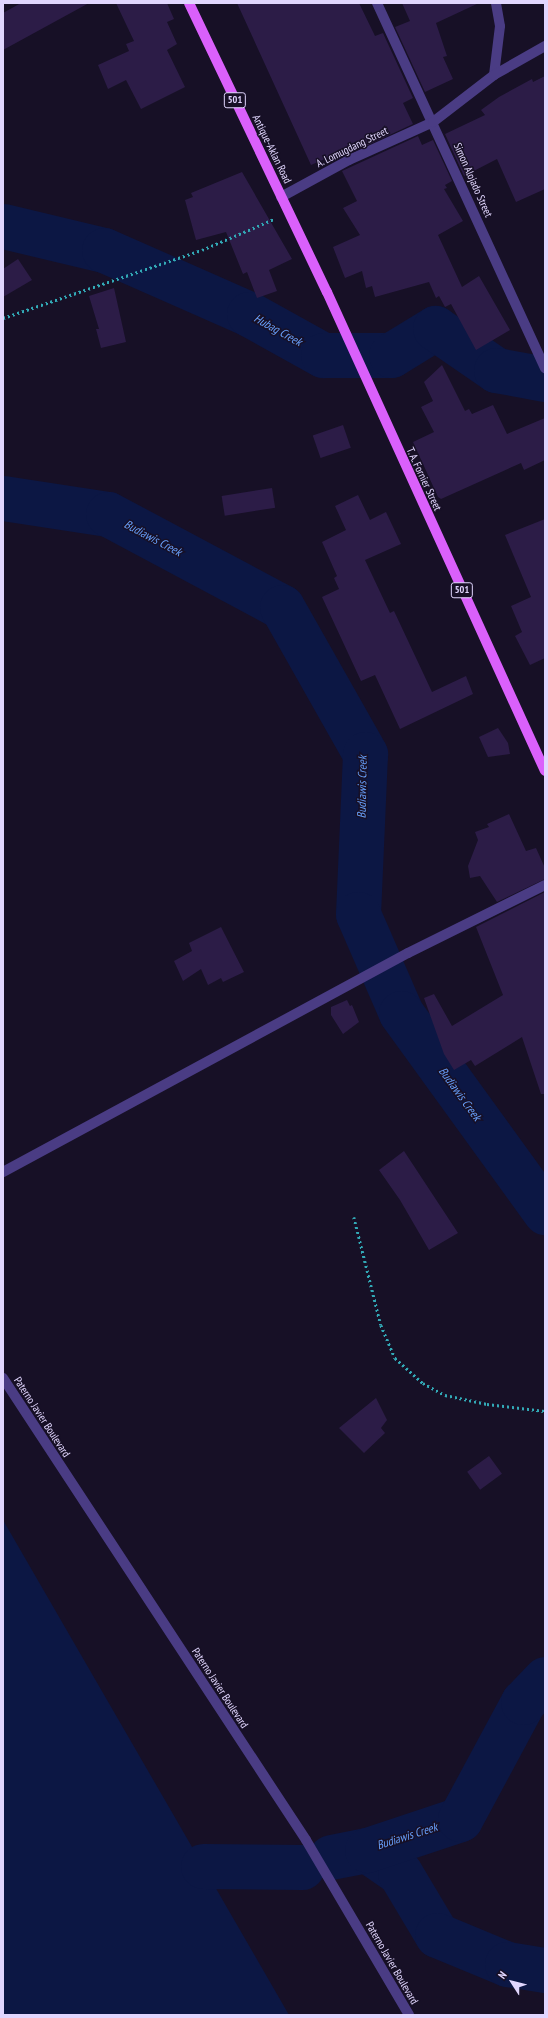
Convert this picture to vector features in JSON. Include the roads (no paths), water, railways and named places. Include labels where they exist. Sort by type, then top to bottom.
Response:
[{"type":"main road","name":"Antique-Aklan Road","points":[[189,3],[281,197]]},
{"type":"main road","name":"T. A. Fornier Street","points":[[281,197],[327,292],[379,410],[545,771]]},
{"type":"street","name":"Simon Alojado Street","points":[[377,3],[434,122],[545,368]]},
{"type":"street","points":[[494,75],[500,26],[496,3]]},
{"type":"street","name":"A. Lomugdang Street","points":[[281,197],[349,160],[434,122],[494,75],[545,46]]},
{"type":"street","points":[[3,1172],[354,984],[408,953],[545,885]]},
{"type":"street","name":"Paterno Javier Boulevard","points":[[3,1378],[306,1840],[409,2015]]},
{"type":"waterway","name":"Hubag Creek","points":[[3,226],[104,250],[249,314],[323,355],[391,355],[435,328],[496,370],[545,379]]},
{"type":"waterway","name":"Budiawis Creek","points":[[3,498],[108,514],[282,607],[365,754],[358,914],[401,1013],[545,1212]]},
{"type":"waterway","name":"Budiawis Creek","points":[[331,1857],[367,1850],[460,1819],[523,1702],[545,1679]]},
{"type":"waterway","name":"Budiawis Creek","points":[[367,1850],[400,1873],[437,1935],[507,1964],[545,1970]]},
{"type":"waterway","points":[[203,1866],[302,1867]]}]
